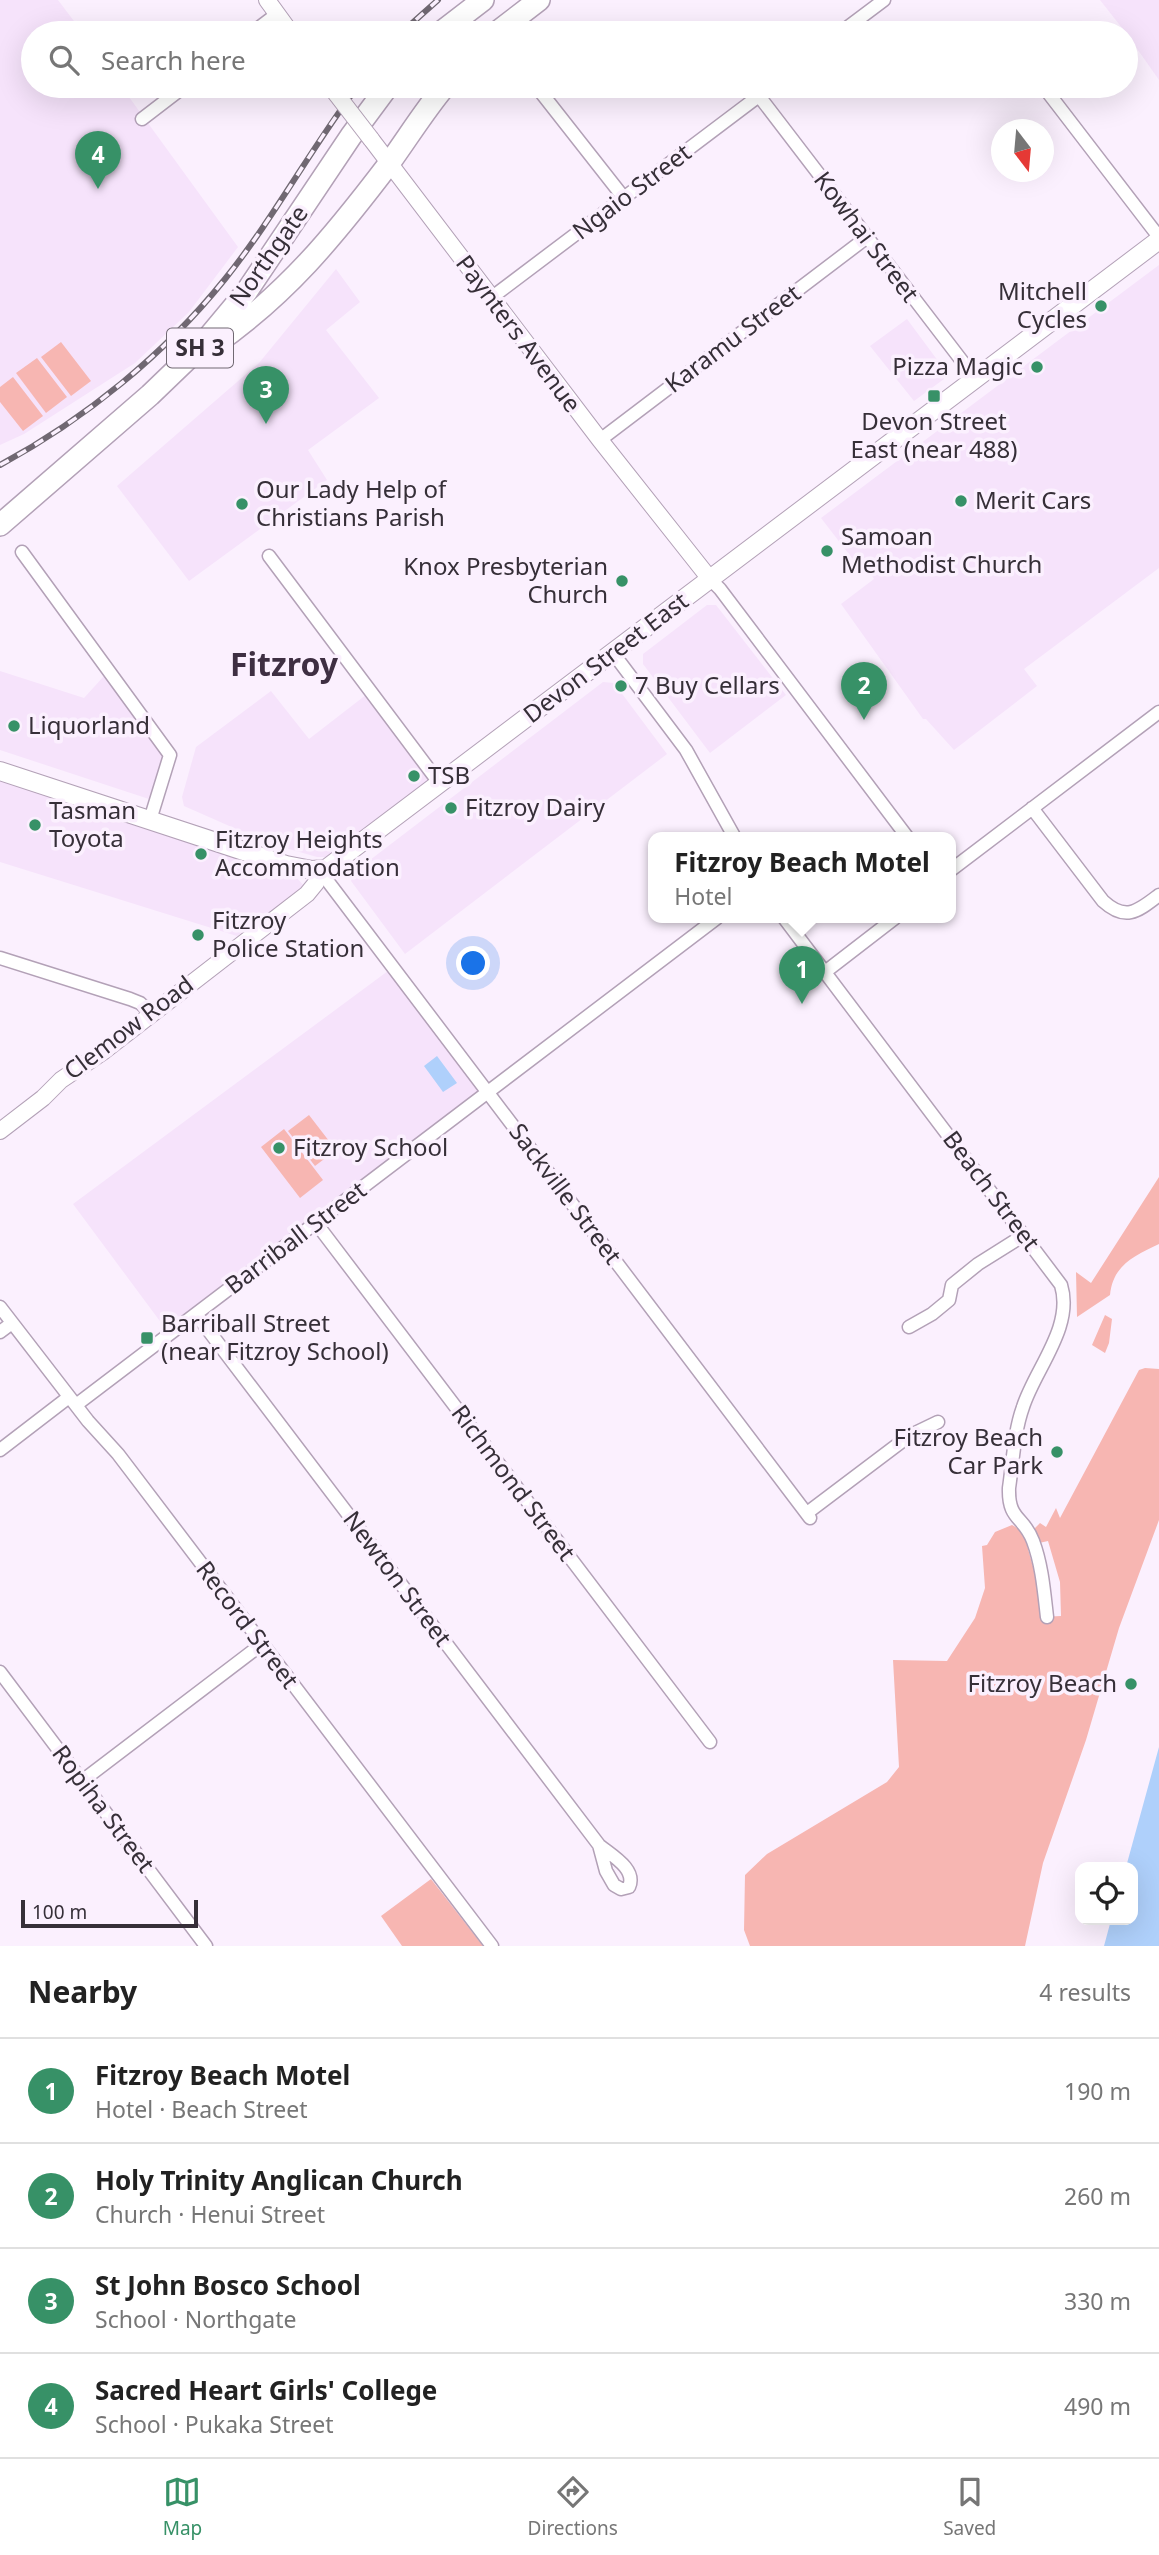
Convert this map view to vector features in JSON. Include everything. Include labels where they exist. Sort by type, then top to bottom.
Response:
[{"type":"highway","points":[[456,21],[483,0]]},
{"type":"highway","points":[[512,21],[539,0]]},
{"type":"highway","name":"Northgate","points":[[1,522],[177,370],[202,345],[247,291],[379,98]]},
{"type":"highway","points":[[177,370],[240,326],[295,279],[389,163],[435,98]]},
{"type":"main road","name":"Devon Street East","points":[[320,871],[337,863],[1159,238]]},
{"type":"main road","points":[[0,771],[286,865],[320,871]]},
{"type":"street","points":[[856,21],[884,0]]},
{"type":"street","points":[[260,21],[271,4],[283,21]]},
{"type":"street","points":[[142,119],[169,98]]},
{"type":"street","name":"Paynters Avenue","points":[[339,98],[600,440],[710,579]]},
{"type":"street","points":[[545,98],[624,198]]},
{"type":"street","name":"Ngaio Street","points":[[491,298],[756,98]]},
{"type":"street","name":"Kowhai Street","points":[[761,98],[975,379]]},
{"type":"street","points":[[1052,98],[1159,238]]},
{"type":"street","name":"Karamu Street","points":[[600,440],[866,238]]},
{"type":"street","points":[[22,552],[170,755],[150,820]]},
{"type":"street","points":[[269,556],[440,784]]},
{"type":"street","points":[[710,579],[903,832]]},
{"type":"street","points":[[613,653],[686,750],[732,832]]},
{"type":"street","points":[[956,866],[1159,712]]},
{"type":"street","points":[[1032,808],[1112,910],[1135,912],[1159,895]]},
{"type":"street","name":"Clemow Road","points":[[0,1131],[85,1061],[104,1051],[307,894],[316,883],[320,871]]},
{"type":"street","name":"Sackville Street","points":[[320,871],[808,1515],[909,1436],[938,1422]]},
{"type":"street","name":"Barriball Street","points":[[0,1450],[196,1314],[710,923]]},
{"type":"street","name":"Beach Street","points":[[788,923],[1060,1285],[1064,1307],[1056,1333],[1023,1407],[1009,1500],[1014,1516],[1027,1528],[1033,1541],[1043,1580],[1047,1617]]},
{"type":"street","points":[[825,972],[889,923]]},
{"type":"street","points":[[0,958],[130,999],[140,1003],[151,1013]]},
{"type":"street","name":"Richmond Street","points":[[316,1223],[710,1742]]},
{"type":"street","points":[[909,1327],[932,1314],[948,1300],[952,1285],[978,1264],[1024,1235]]},
{"type":"street","name":"Record Street","points":[[0,1307],[118,1454],[492,1946]]},
{"type":"street","name":"Newton Street","points":[[196,1314],[599,1845]]},
{"type":"street","points":[[0,1332],[12,1323]]},
{"type":"street","points":[[82,1781],[262,1644]]},
{"type":"street","name":"Ropiha Street","points":[[0,1672],[206,1946]]},
{"type":"shaded area","points":[[0,0],[58,0],[74,21],[21,21],[21,98],[130,98],[238,247],[189,312],[135,363],[24,434],[0,445]]},
{"type":"shaded area","points":[[1100,0],[1159,0],[1159,80],[1138,50],[1138,21],[1117,21]]},
{"type":"shaded area","points":[[1159,265],[1159,568],[1024,669],[1037,686],[954,750],[926,719],[923,719],[841,604],[874,579],[868,570],[858,566],[821,518]]},
{"type":"shaded area","points":[[336,269],[360,302],[326,330],[379,398],[308,450],[327,480],[189,581],[117,486],[259,363]]},
{"type":"shaded area","points":[[907,319],[944,369],[944,379],[914,401],[870,346]]},
{"type":"shaded area","points":[[61,342],[91,381],[71,396],[41,357]]},
{"type":"shaded area","points":[[37,358],[67,397],[46,413],[16,373]]},
{"type":"shaded area","points":[[13,377],[43,416],[23,431],[0,402],[0,387]]},
{"type":"shaded area","points":[[707,605],[716,605],[786,695],[710,753],[643,664],[643,654]]},
{"type":"shaded area","points":[[0,671],[84,698],[104,676],[169,758],[155,801],[0,750]]},
{"type":"shaded area","points":[[603,682],[614,683],[667,754],[405,954],[351,881],[353,873]]},
{"type":"shaded area","points":[[271,691],[309,739],[371,691],[437,774],[335,853],[325,857],[268,843],[184,806],[182,797],[196,747]]},
{"type":"shaded area","points":[[0,776],[296,877],[305,887],[237,936],[0,862]]},
{"type":"shaded area","name":"Fitzroy School","points":[[392,968],[485,1093],[165,1328],[73,1204]]},
{"type":"shaded area","points":[[309,1115],[336,1150],[315,1166],[288,1131]]},
{"type":"shaded area","points":[[284,1129],[323,1180],[300,1198],[261,1147]]},
{"type":"shaded area","points":[[1159,1177],[1159,1244],[1126,1263],[1115,1276],[1110,1295],[1077,1317],[1076,1272],[1091,1283]]},
{"type":"shaded area","points":[[1105,1315],[1112,1319],[1105,1353],[1092,1345]]},
{"type":"shaded area","points":[[1159,1369],[1159,1520],[1119,1628],[1086,1740],[1043,1863],[1025,1946],[750,1946],[744,1930],[745,1875],[767,1854],[887,1782],[899,1767],[893,1660],[947,1661],[975,1618],[985,1588],[982,1546],[987,1545],[995,1532],[1012,1525],[1023,1531],[1037,1581],[1041,1617],[1061,1616],[1060,1582],[1048,1541],[1039,1543],[1034,1529],[1040,1523],[1046,1527],[1056,1508],[1060,1518],[1139,1370]]},
{"type":"shaded area","points":[[431,1879],[483,1946],[402,1946],[381,1916]]},
{"type":"water","points":[[437,1056],[457,1083],[443,1092],[424,1066]]},
{"type":"water","points":[[1159,1747],[1159,1946],[1104,1946],[1110,1925],[1138,1925],[1138,1862],[1127,1862]]},
{"type":"railway","points":[[414,21],[438,0]]},
{"type":"railway","points":[[0,465],[32,447],[92,406],[176,334],[243,256],[350,98]]},
{"type":"place","name":"Sacred Heart Girls' College","points":[[98,189]]},
{"type":"place","name":"Mitchell Cycles","points":[[1101,306]]},
{"type":"place","name":"Pizza Magic","points":[[1037,367]]},
{"type":"place","name":"Devon Street East (near 488)","points":[[934,396]]},
{"type":"place","name":"St John Bosco School","points":[[266,424]]},
{"type":"place","name":"Merit Cars","points":[[961,501]]},
{"type":"place","name":"Our Lady Help of Christians Parish","points":[[242,504]]},
{"type":"place","name":"Samoan Methodist Church","points":[[827,551]]},
{"type":"place","name":"Knox Presbyterian Church","points":[[622,581]]},
{"type":"place","name":"7 Buy Cellars","points":[[621,686]]},
{"type":"place","name":"Holy Trinity Anglican Church","points":[[864,720]]},
{"type":"place","name":"Liquorland","points":[[14,726]]},
{"type":"place","name":"TSB","points":[[414,776]]},
{"type":"place","name":"Fitzroy Dairy","points":[[451,808]]},
{"type":"place","name":"Tasman Toyota","points":[[35,825]]},
{"type":"place","name":"Fitzroy Heights Accommodation","points":[[201,854]]},
{"type":"place","name":"Fitzroy Police Station","points":[[198,935]]},
{"type":"place","name":"Fitzroy Beach Motel","points":[[802,1004]]},
{"type":"place","name":"Fitzroy School","points":[[279,1148]]},
{"type":"place","name":"Barriball Street (near Fitzroy School)","points":[[147,1338]]},
{"type":"place","name":"Fitzroy Beach Car Park","points":[[1057,1452]]},
{"type":"place","name":"Fitzroy Beach","points":[[1131,1684]]},
{"type":"district","name":"Fitzroy","points":[[284,665]]}]
